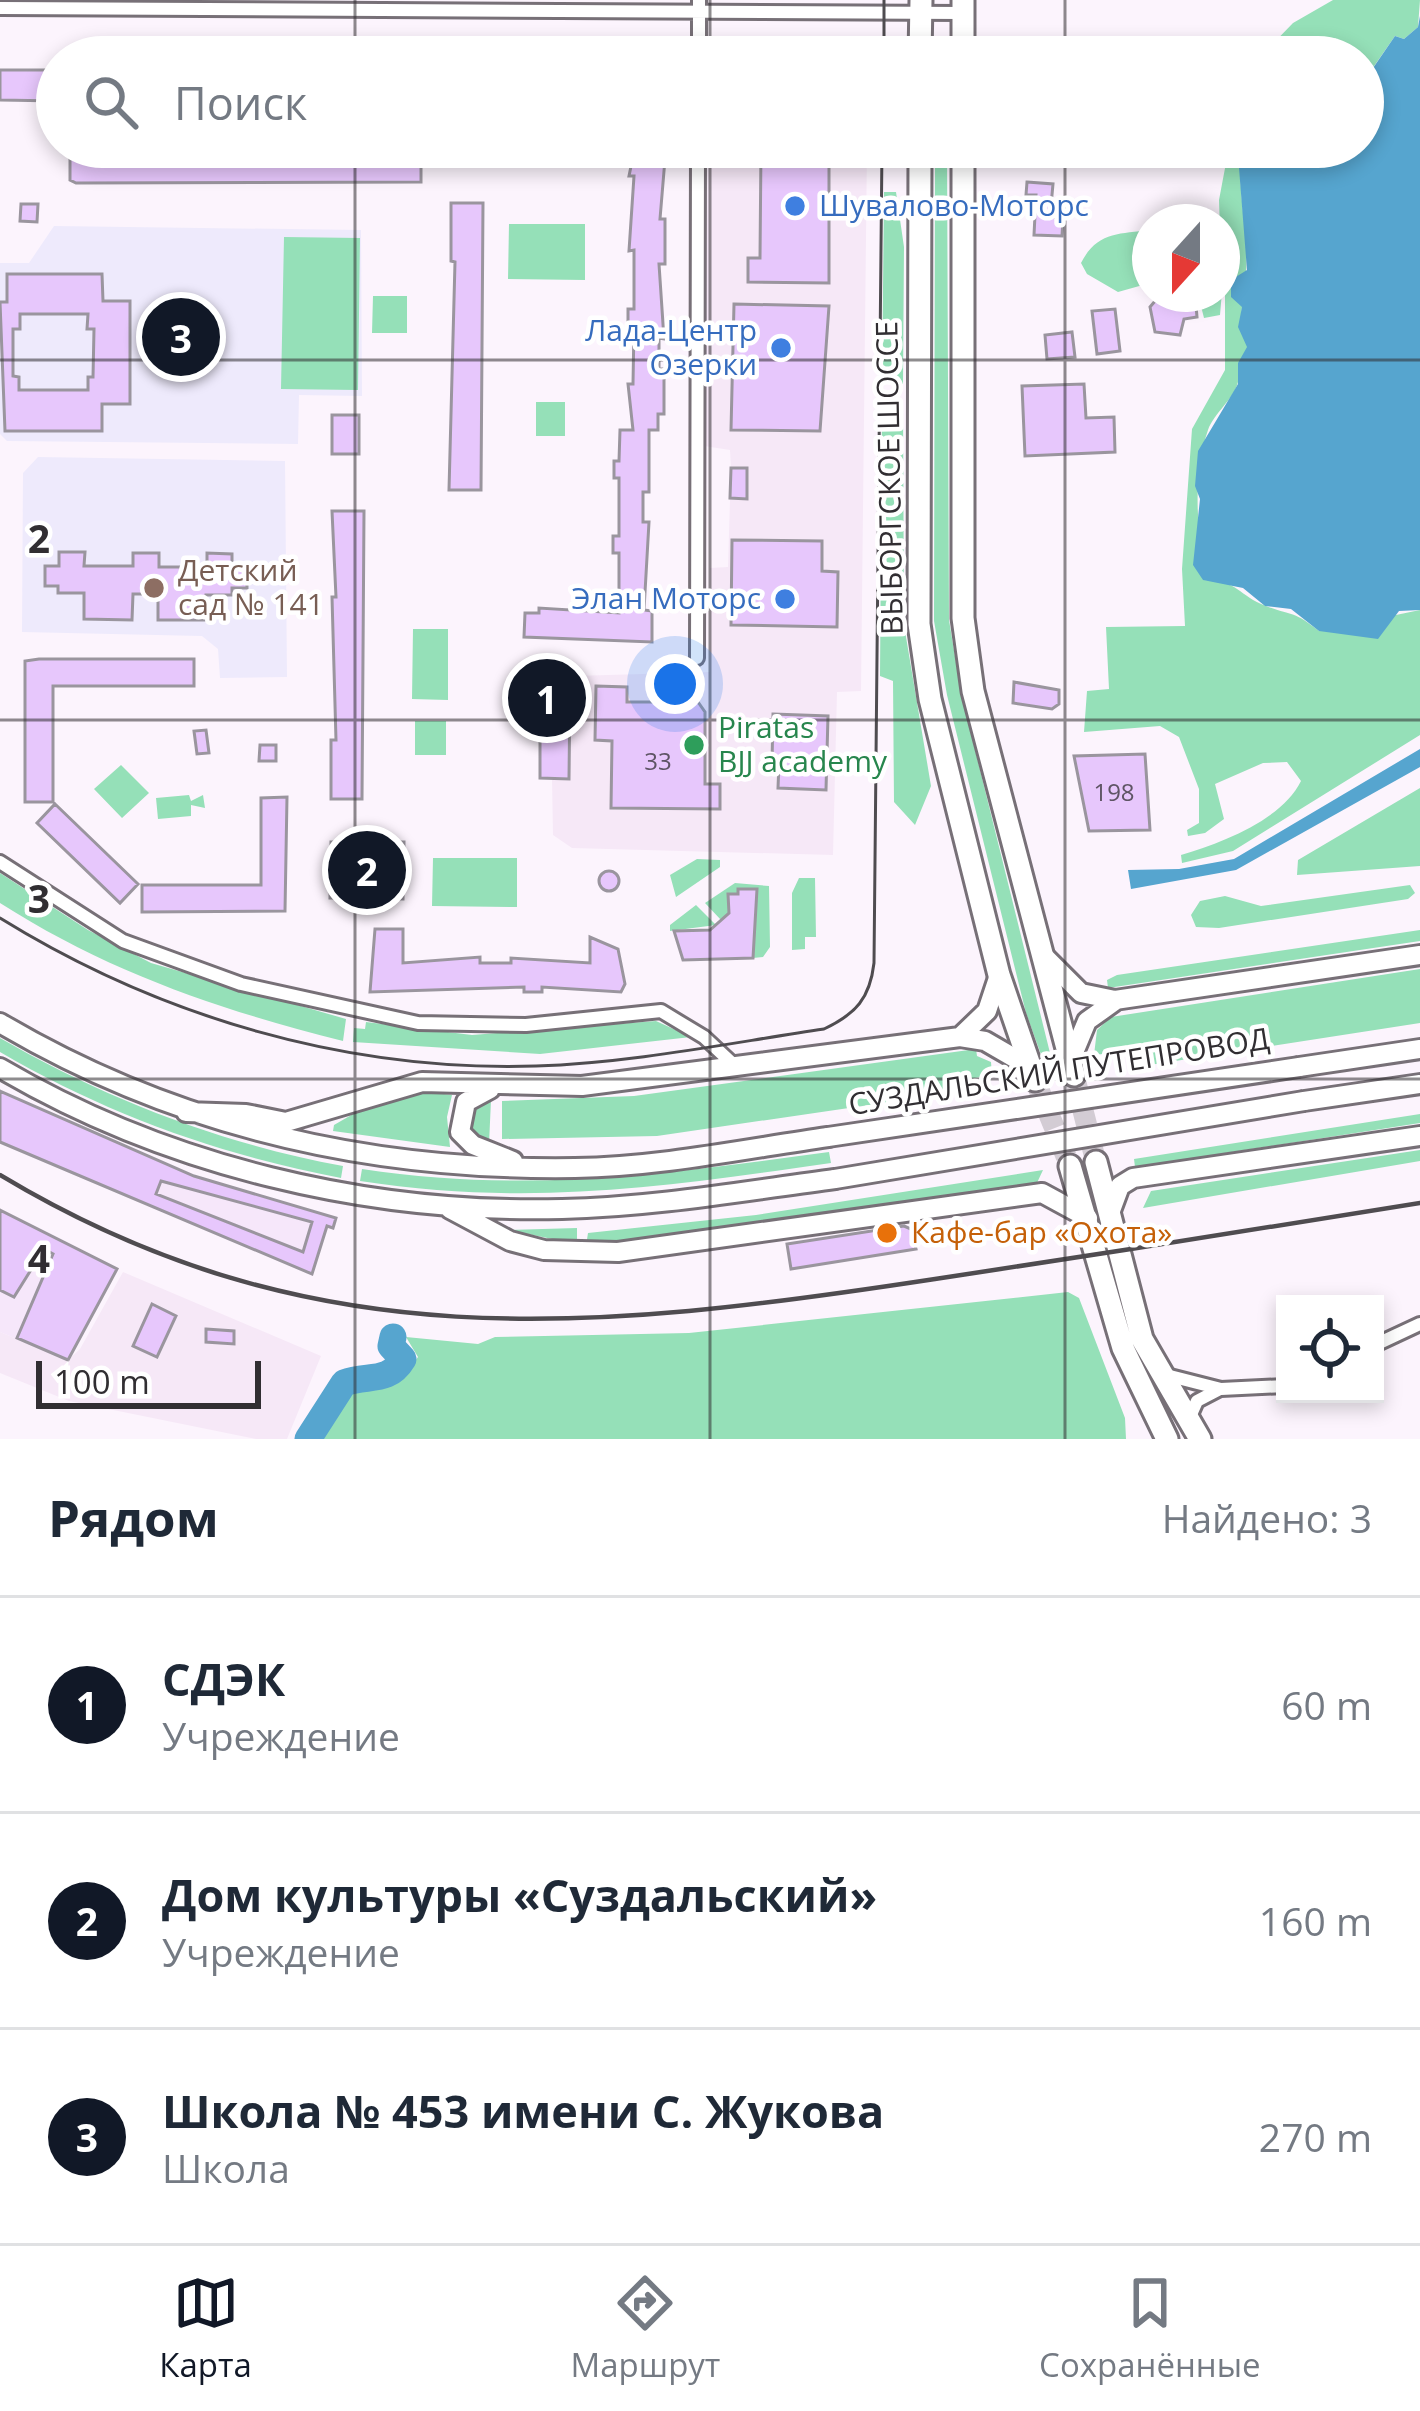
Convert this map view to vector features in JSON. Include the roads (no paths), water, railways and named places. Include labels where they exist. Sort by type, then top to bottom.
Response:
[{"type":"main road","points":[[920,36],[921,6]]},
{"type":"main road","name":"ВЫБОРГСКОЕ ШОССЕ","points":[[920,168],[919,623],[930,700],[999,975],[1033,1074]]},
{"type":"main road","points":[[962,168],[963,618],[973,691],[1072,1068]]},
{"type":"main road","points":[[1041,952],[1081,993],[1115,1000],[1420,955]]},
{"type":"main road","points":[[960,1036],[986,1011],[999,975]]},
{"type":"main road","points":[[1072,1068],[1087,1021],[1115,1000]]},
{"type":"main road","points":[[0,1023],[76,1064],[186,1112],[324,1149],[534,1167]]},
{"type":"main road","points":[[186,1112],[247,1114],[286,1122],[328,1113],[399,1085],[582,1086],[960,1036],[985,1041],[1033,1074]]},
{"type":"main road","name":"СУЗДАЛЬСКИЙ ПУТЕПРОВОД","points":[[534,1167],[651,1162],[1420,1049]]},
{"type":"main road","points":[[0,1068],[95,1115],[190,1153],[316,1187],[446,1207],[599,1207],[835,1179],[1420,1084]]},
{"type":"main road","points":[[495,1087],[466,1102],[460,1132],[473,1145],[534,1167]]},
{"type":"main road","points":[[1099,1215],[1120,1186],[1133,1178],[1420,1136]]},
{"type":"main road","points":[[1096,1162],[1099,1215],[1123,1348],[1167,1439]]},
{"type":"main road","points":[[1070,1166],[1099,1215],[1157,1372],[1194,1430]]},
{"type":"main road","points":[[446,1207],[510,1241],[579,1253],[655,1248],[1042,1193],[1099,1215]]},
{"type":"street","points":[[0,8],[963,7]]},
{"type":"street","points":[[697,658],[698,168]]},
{"type":"street","points":[[0,862],[92,924],[153,954],[241,984],[348,1010],[472,1026],[669,1013],[737,1068]]},
{"type":"street","points":[[1384,1341],[1420,1324]]},
{"type":"street","points":[[1157,1372],[1221,1389],[1276,1386]]},
{"type":"street","points":[[1194,1430],[1197,1402],[1221,1389]]},
{"type":"water","points":[[1420,16],[1420,610],[1399,611],[1378,639],[1319,631],[1291,609],[1265,606],[1243,588],[1203,580],[1193,565],[1200,499],[1195,486],[1198,451],[1238,384],[1238,363],[1247,347],[1238,327],[1240,274],[1247,270],[1239,168],[1384,168],[1384,52],[1395,36],[1404,39],[1418,27]]},
{"type":"water","points":[[1420,749],[1420,767],[1236,870],[1131,889],[1128,870],[1179,869],[1234,859]]},
{"type":"waterway","points":[[308,1439],[344,1383],[384,1375],[397,1367],[403,1359],[391,1346],[393,1337]]},
{"type":"tunnel","points":[[1074,1075],[1096,1162]]},
{"type":"tunnel","points":[[1035,1080],[1070,1166]]},
{"type":"tram line","points":[[884,0],[884,36]]},
{"type":"tram line","points":[[0,918],[125,984],[190,1010],[326,1048],[395,1059],[536,1066],[608,1061],[824,1029],[853,1011],[869,986],[874,963],[882,168]]},
{"type":"railway","points":[[0,1175],[115,1235],[229,1277],[343,1304],[456,1317],[571,1318],[810,1297],[1420,1203]]},
{"type":"place","name":"Шувалово-Моторс","points":[[795,206]]},
{"type":"place","name":"Школа № 453 имени С. Жукова","points":[[181,337]]},
{"type":"place","name":"Лада-Центр Озерки","points":[[781,348]]},
{"type":"place","name":"Детский сад № 141","points":[[154,588]]},
{"type":"place","name":"Элан Моторс","points":[[785,599]]},
{"type":"place","name":"СДЭК","points":[[547,698]]},
{"type":"place","name":"Piratas BJJ academy","points":[[694,745]]},
{"type":"place","name":"Дом культуры «Суздальский»","points":[[367,870]]},
{"type":"place","name":"Кафе-бар «Охота»","points":[[887,1233]]}]
